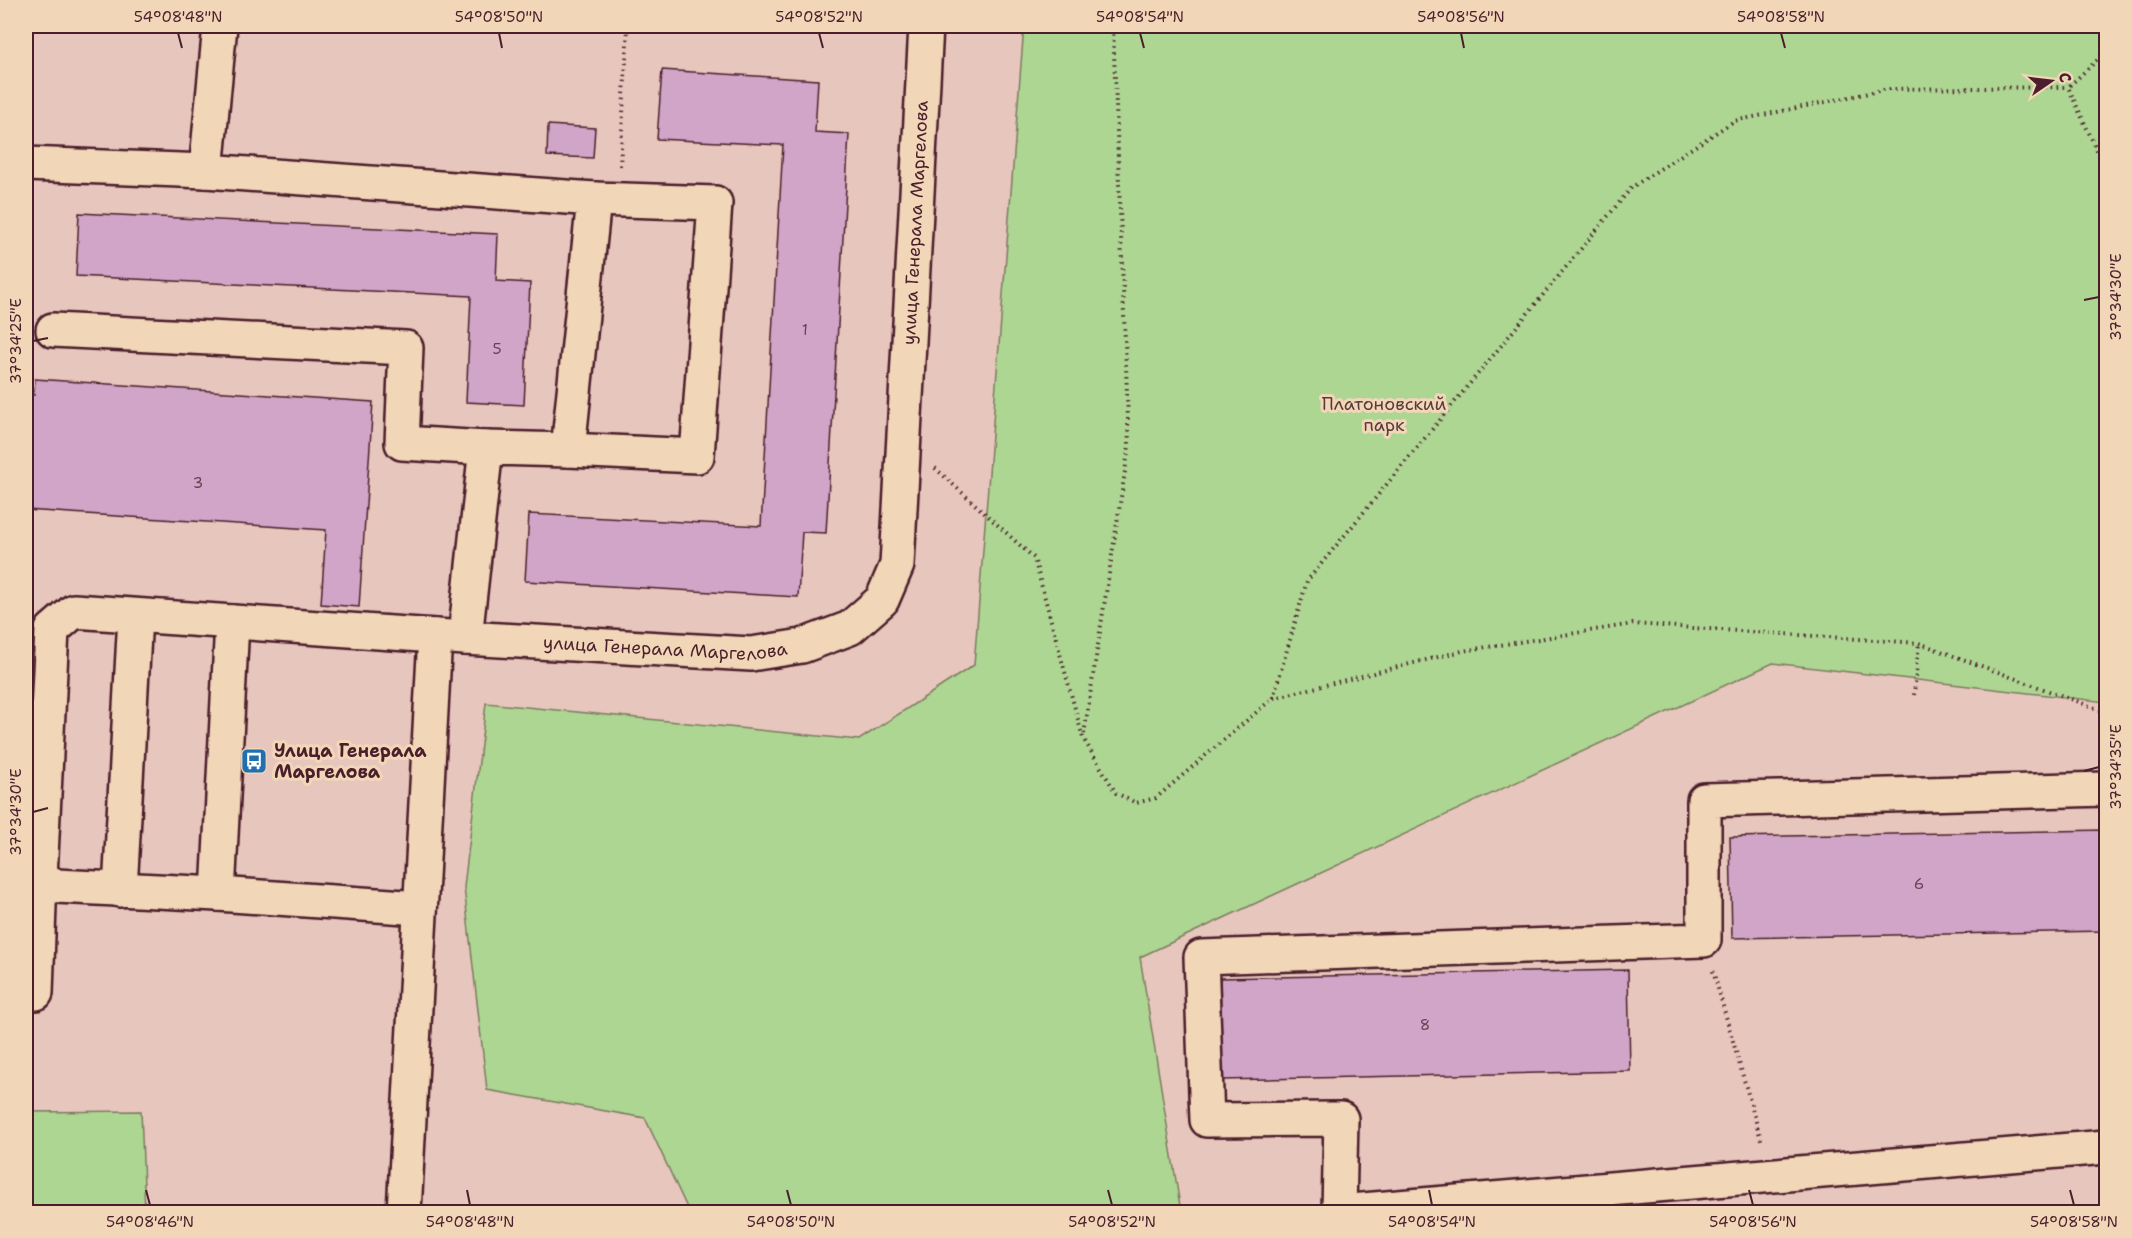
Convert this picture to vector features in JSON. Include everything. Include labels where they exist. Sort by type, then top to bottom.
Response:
[{"type":"street","points":[[206,171],[220,26]]},
{"type":"street","name":"улица Генерала Маргелова","points":[[36,993],[33,877],[52,630],[74,611],[450,637],[751,654],[802,646],[850,628],[882,600],[897,565],[926,26]]},
{"type":"street","points":[[26,164],[206,171],[606,199],[715,203],[697,456],[402,443],[406,348],[53,330]]},
{"type":"street","points":[[568,450],[606,199]]},
{"type":"street","points":[[404,1212],[420,908],[450,637],[486,448]]},
{"type":"street","points":[[120,890],[135,616]]},
{"type":"street","points":[[218,894],[232,622]]},
{"type":"street","points":[[2106,789],[1704,800],[1704,940],[1201,957],[1207,1120],[1341,1119],[1339,1212],[2106,1147]]},
{"type":"street","points":[[33,877],[56,886],[420,908]]},
{"type":"path","points":[[606,199],[628,26]]},
{"type":"path","points":[[1083,738],[1129,446],[1113,26]]},
{"type":"path","points":[[1273,698],[1307,581],[1632,187],[1734,121],[1887,89],[2068,87],[2106,52]]},
{"type":"path","points":[[2068,87],[2106,170]]},
{"type":"path","points":[[904,453],[921,455],[1034,558],[1083,738],[1116,793],[1136,803],[1156,798],[1273,698],[1462,651],[1633,624],[1920,644],[2106,712]]},
{"type":"path","points":[[1914,695],[1920,644]]},
{"type":"path","points":[[1704,940],[1771,1175]]},
{"type":"green space","name":"Платоновский парк","points":[[1024,26],[2106,26],[2106,702],[1773,663],[1140,957],[1181,1212],[689,1212],[645,1118],[487,1090],[464,887],[486,703],[859,740],[974,665]]},
{"type":"green space","points":[[141,1111],[145,1212],[26,1212],[26,1112]]},
{"type":"building","points":[[662,70],[818,80],[815,132],[849,134],[826,533],[802,532],[798,597],[525,581],[529,514],[761,526],[783,145],[657,139]]},
{"type":"building","points":[[548,125],[595,128],[593,158],[547,156]]},
{"type":"building","points":[[79,213],[498,234],[496,281],[530,283],[524,405],[466,402],[471,296],[76,276]]},
{"type":"building","points":[[35,379],[373,402],[359,607],[321,604],[326,530],[26,510],[30,456],[26,455],[26,395],[34,395]]},
{"type":"building","points":[[2106,830],[2106,931],[1732,938],[1730,837]]},
{"type":"building","points":[[1628,970],[1630,1071],[1222,1080],[1220,978]]},
{"type":"place","name":"Улица Генерала Маргелова","points":[[254,761]]}]
